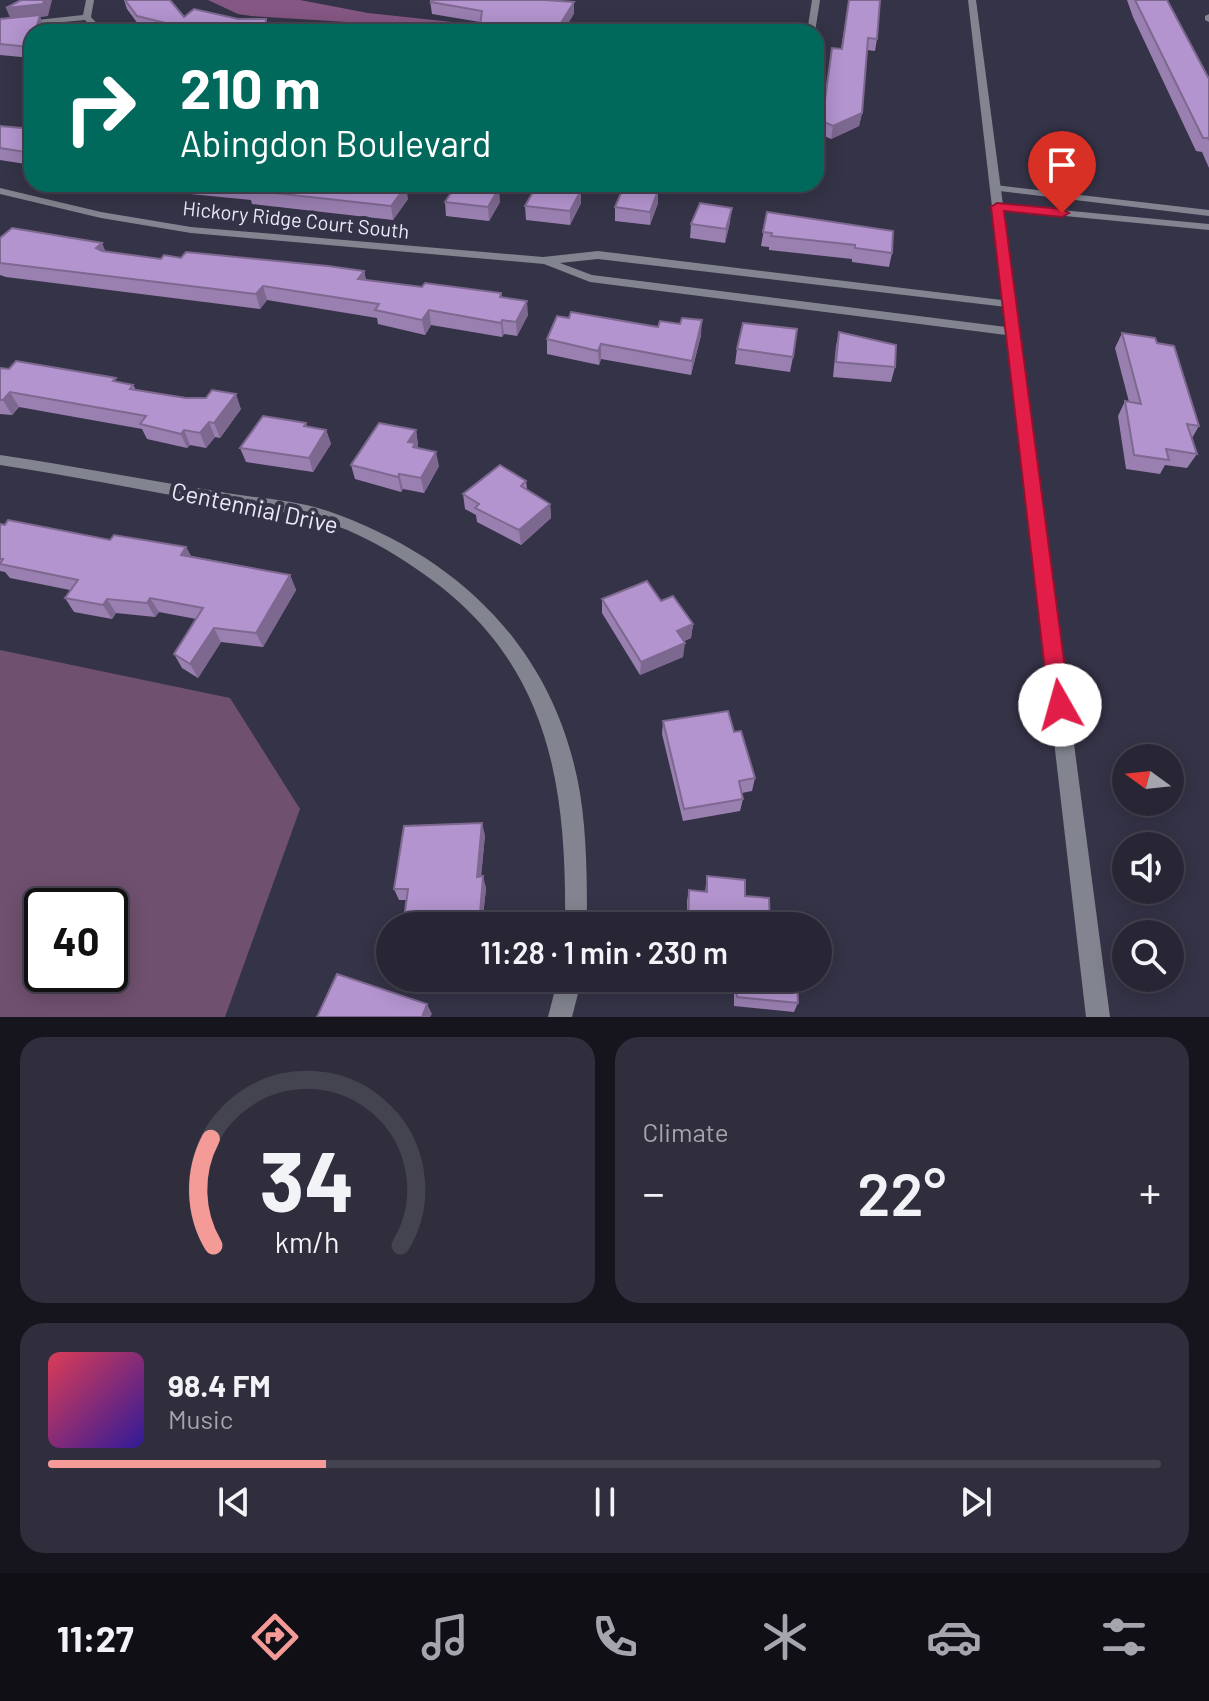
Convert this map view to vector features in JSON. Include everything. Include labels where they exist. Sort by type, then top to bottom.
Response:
[{"type":"street","points":[[87,17],[90,0]]},
{"type":"street","points":[[812,24],[816,0]]},
{"type":"street","points":[[972,0],[1098,1017]]},
{"type":"street","points":[[0,26],[87,17]]},
{"type":"street","points":[[87,17],[94,24]]},
{"type":"street","points":[[995,188],[1209,213]]},
{"type":"street","name":"Hickory Ridge Court South","points":[[0,191],[101,215],[191,230],[543,261],[598,255],[1010,305]]},
{"type":"street","points":[[997,207],[1209,227]]},
{"type":"street","name":"Hickory Ridge Court South","points":[[543,261],[590,278],[1014,332]]},
{"type":"street","points":[[692,291],[698,267]]},
{"type":"street","name":"Centennial Drive","points":[[0,460],[332,518],[403,550],[447,578],[512,644],[555,728],[576,826],[576,912]]},
{"type":"street","points":[[560,1017],[566,992]]},
{"type":"shaded area","points":[[208,0],[300,0],[368,13],[471,24],[382,24],[238,14]]},
{"type":"shaded area","points":[[0,650],[230,698],[300,809],[225,1017],[0,1017]]},
{"type":"building","points":[[21,0],[44,0],[43,4],[6,8]]},
{"type":"building","points":[[125,0],[170,0],[184,17],[194,9],[238,19],[266,19],[266,24],[170,24],[137,16]]},
{"type":"building","points":[[849,0],[880,0],[877,39],[868,38],[862,113],[833,126],[824,122],[824,106],[832,48],[842,49]]},
{"type":"building","points":[[1135,0],[1167,0],[1209,79],[1209,140],[1203,138]]},
{"type":"building","points":[[431,2],[574,2],[560,24],[480,24],[482,11]]},
{"type":"building","points":[[40,15],[37,24],[24,24],[24,46],[0,44],[0,19]]},
{"type":"building","points":[[0,126],[24,128],[24,152],[0,148]]},
{"type":"building","points":[[266,192],[402,192],[391,206]]},
{"type":"building","points":[[452,192],[497,192],[488,207],[445,202]]},
{"type":"building","points":[[533,192],[580,192],[570,211],[525,206]]},
{"type":"building","points":[[621,192],[657,192],[650,212],[615,207]]},
{"type":"building","points":[[700,203],[732,208],[726,229],[691,224]]},
{"type":"building","points":[[767,212],[893,231],[892,253],[855,248],[855,245],[771,236],[772,233],[763,232]]},
{"type":"building","points":[[12,228],[102,243],[96,248],[102,251],[161,259],[164,255],[181,258],[186,252],[328,266],[364,271],[358,279],[422,287],[425,283],[501,293],[500,297],[527,301],[516,322],[502,320],[501,323],[429,310],[422,320],[375,310],[379,304],[263,286],[256,294],[0,263],[0,238]]},
{"type":"building","points":[[571,312],[658,327],[660,321],[680,324],[682,318],[702,320],[692,361],[601,344],[598,351],[547,339],[557,316],[569,318]]},
{"type":"building","points":[[743,323],[797,329],[793,357],[737,349]]},
{"type":"building","points":[[839,332],[896,345],[895,367],[836,362]]},
{"type":"building","points":[[1122,333],[1155,338],[1157,343],[1174,346],[1199,426],[1187,424],[1197,454],[1166,449],[1169,460],[1134,455],[1125,401],[1141,404]]},
{"type":"building","points":[[16,361],[116,378],[113,381],[133,385],[130,389],[186,398],[206,398],[212,390],[236,394],[214,423],[209,422],[200,433],[184,430],[181,434],[140,424],[146,416],[10,392],[0,400],[0,368],[9,369]]},
{"type":"building","points":[[263,416],[306,423],[304,426],[326,430],[309,458],[240,448]]},
{"type":"building","points":[[379,423],[416,430],[408,442],[415,443],[413,447],[436,452],[421,478],[399,474],[398,477],[351,465]]},
{"type":"building","points":[[500,465],[526,481],[521,486],[550,504],[519,530],[475,508],[479,504],[463,494]]},
{"type":"building","points":[[8,520],[110,540],[114,535],[186,547],[181,555],[290,575],[256,633],[214,628],[190,664],[174,654],[203,608],[150,598],[147,603],[107,599],[103,605],[65,598],[78,580],[0,564],[3,559],[0,559],[0,524],[5,525]]},
{"type":"building","points":[[647,581],[661,601],[673,596],[693,624],[677,631],[685,643],[641,662],[602,599]]},
{"type":"building","points":[[728,711],[734,732],[741,731],[755,778],[739,781],[743,799],[684,809],[663,721]]},
{"type":"building","points":[[482,823],[477,877],[483,876],[480,912],[405,912],[408,889],[394,889],[404,826]]},
{"type":"building","points":[[707,876],[745,880],[745,896],[769,898],[770,912],[688,912],[689,890],[707,892]]},
{"type":"building","points":[[337,974],[376,987],[376,992],[391,992],[427,1004],[422,1017],[317,1017]]},
{"type":"building","points":[[737,992],[798,992],[798,1003],[737,997]]},
{"type":"route","points":[[1060,705],[997,207],[1062,213]]}]
